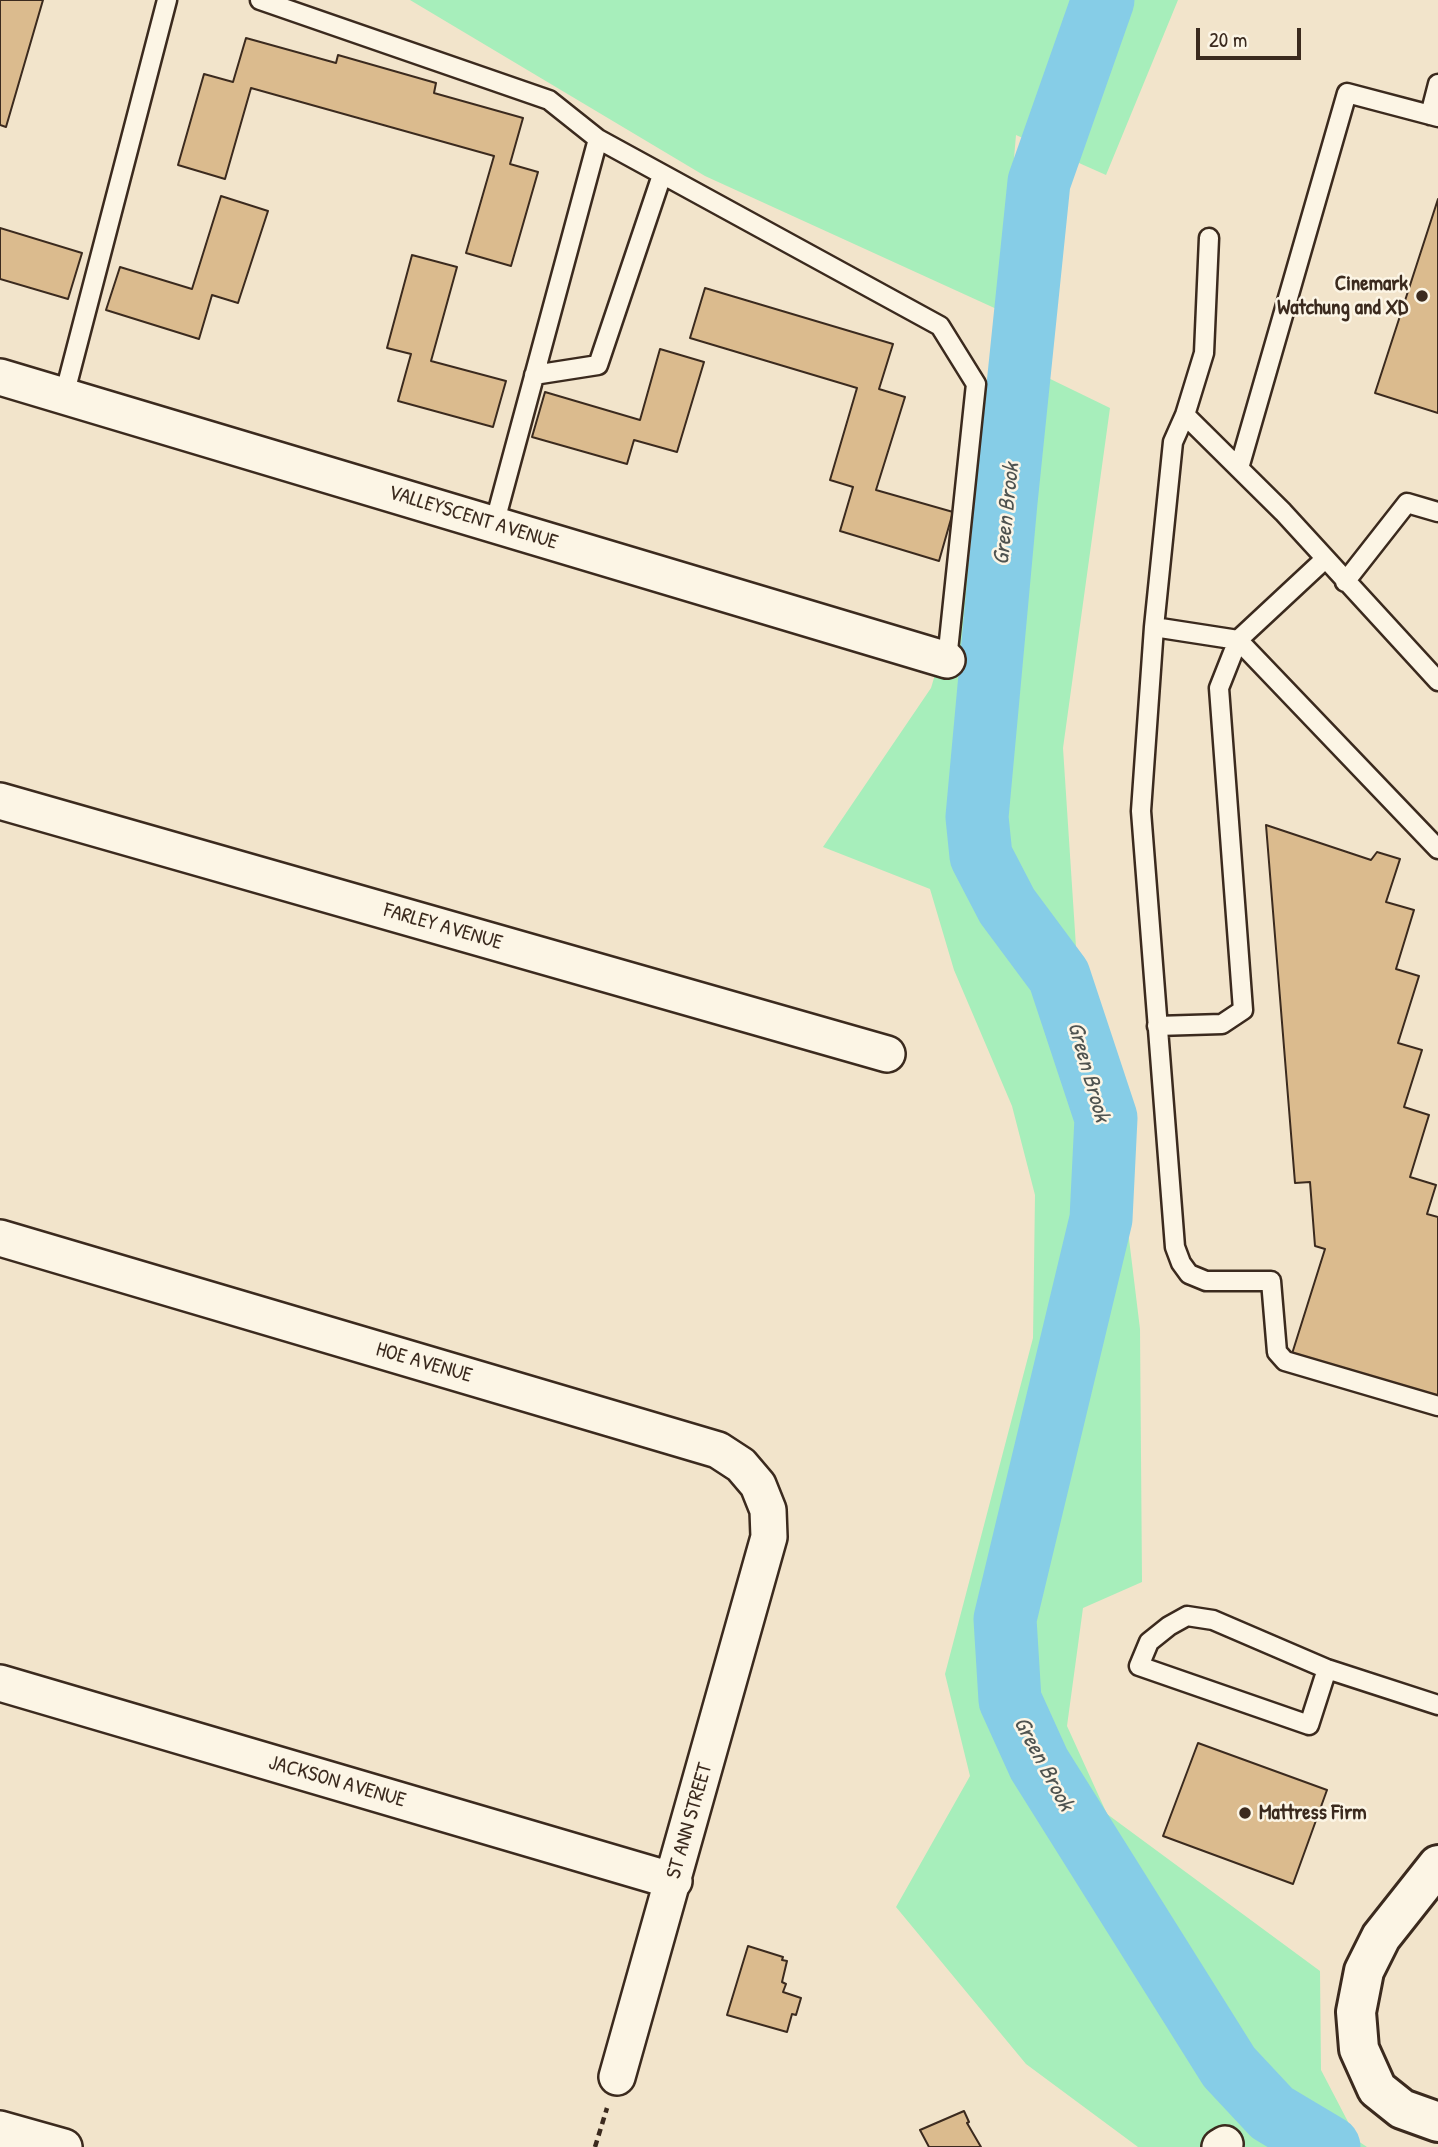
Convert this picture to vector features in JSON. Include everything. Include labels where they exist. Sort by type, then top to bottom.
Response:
[{"type":"highway","points":[[1438,1865],[1381,1937],[1364,1971],[1356,2012],[1359,2049],[1377,2089],[1402,2109],[1438,2122]]},
{"type":"street","name":"VALLEYSCENT AVENUE","points":[[0,377],[947,660]]},
{"type":"street","name":"FARLEY AVENUE","points":[[0,801],[887,1054]]},
{"type":"street","name":"HOE AVENUE","points":[[0,1238],[718,1450],[741,1465],[758,1485],[768,1510],[769,1537],[762,1564]]},
{"type":"street","name":"ST ANN STREET","points":[[617,2077],[762,1564]]},
{"type":"street","name":"JACKSON AVENUE","points":[[0,1683],[674,1881]]},
{"type":"street","points":[[0,2129],[64,2147]]},
{"type":"lane","points":[[64,396],[167,0]]},
{"type":"lane","points":[[260,0],[549,100],[597,139],[940,326],[976,384],[947,660]]},
{"type":"lane","points":[[1239,468],[1347,93],[1434,116],[1438,84]]},
{"type":"lane","points":[[494,525],[597,139]]},
{"type":"lane","points":[[534,375],[598,365],[662,174]]},
{"type":"lane","points":[[1209,238],[1204,354],[1185,415],[1173,442],[1154,628],[1141,811],[1175,1247],[1189,1274],[1206,1281],[1271,1281],[1277,1352],[1285,1361],[1438,1406]]},
{"type":"lane","points":[[1185,415],[1283,512],[1438,681]]},
{"type":"lane","points":[[1346,582],[1407,503],[1438,512]]},
{"type":"lane","points":[[1157,1026],[1222,1024],[1243,1010],[1219,688],[1238,640],[1325,559]]},
{"type":"lane","points":[[1154,628],[1238,640],[1438,849]]},
{"type":"lane","points":[[1327,1669],[1309,1725],[1139,1666],[1149,1643],[1169,1626],[1187,1616],[1213,1620],[1327,1669],[1438,1705]]},
{"type":"green space","points":[[410,0],[1178,0],[1106,175],[1016,135],[1001,311],[705,176]]},
{"type":"green space","points":[[1003,356],[1110,408],[1063,748],[1076,947],[1111,1052],[1124,1198],[1140,1329],[1142,1582],[1083,1608],[1067,1726],[1107,1814],[1320,1971],[1321,2070],[1358,2141],[1367,2147],[1138,2147],[1026,2064],[896,1907],[970,1776],[945,1674],[1033,1338],[1035,1195],[1012,1106],[954,970],[930,889],[823,847],[931,688],[979,527]]},
{"type":"building","points":[[0,0],[43,0],[6,127],[0,125]]},
{"type":"building","points":[[246,38],[336,63],[338,55],[436,83],[434,93],[523,118],[510,164],[538,172],[511,266],[466,253],[494,156],[251,88],[225,179],[178,165],[204,74],[233,82]]},
{"type":"building","points":[[221,196],[268,211],[238,303],[212,295],[199,339],[106,310],[120,267],[192,289]]},
{"type":"building","name":"Cinemark Watchung and XD","points":[[1438,199],[1438,413],[1375,393]]},
{"type":"building","points":[[0,228],[82,253],[68,299],[0,279]]},
{"type":"building","points":[[412,255],[457,267],[431,361],[506,381],[493,427],[398,401],[411,354],[387,348]]},
{"type":"building","points":[[705,288],[893,344],[879,389],[905,397],[876,490],[953,512],[939,561],[840,531],[853,487],[830,480],[857,388],[690,338]]},
{"type":"building","points":[[660,349],[704,362],[677,452],[634,440],[627,464],[532,437],[545,392],[640,420]]},
{"type":"building","points":[[1266,825],[1371,860],[1377,852],[1400,859],[1386,902],[1414,910],[1396,969],[1419,976],[1398,1043],[1422,1050],[1404,1107],[1429,1115],[1410,1177],[1436,1185],[1427,1214],[1438,1217],[1438,1402],[1291,1357],[1325,1249],[1315,1246],[1310,1182],[1295,1183]]},
{"type":"building","name":"Mattress Firm","points":[[1198,1743],[1327,1790],[1293,1884],[1163,1836]]},
{"type":"building","points":[[748,1946],[783,1957],[782,1960],[787,1961],[782,1982],[786,1984],[783,1992],[801,1998],[796,2015],[792,2014],[787,2032],[727,2015]]},
{"type":"building","points":[[964,2111],[969,2122],[967,2123],[981,2147],[929,2147],[920,2130]]},
{"type":"waterway","name":"Green Brook","points":[[1103,0],[1039,182],[977,817],[981,856],[1007,906],[1059,976],[1106,1118],[1101,1219],[1005,1619],[1010,1700],[1039,1764],[1229,2067],[1272,2113],[1329,2147]]},
{"type":"place","name":"Cinemark Watchung and XD","points":[[1422,296]]},
{"type":"place","name":"Mattress Firm","points":[[1245,1813]]}]
